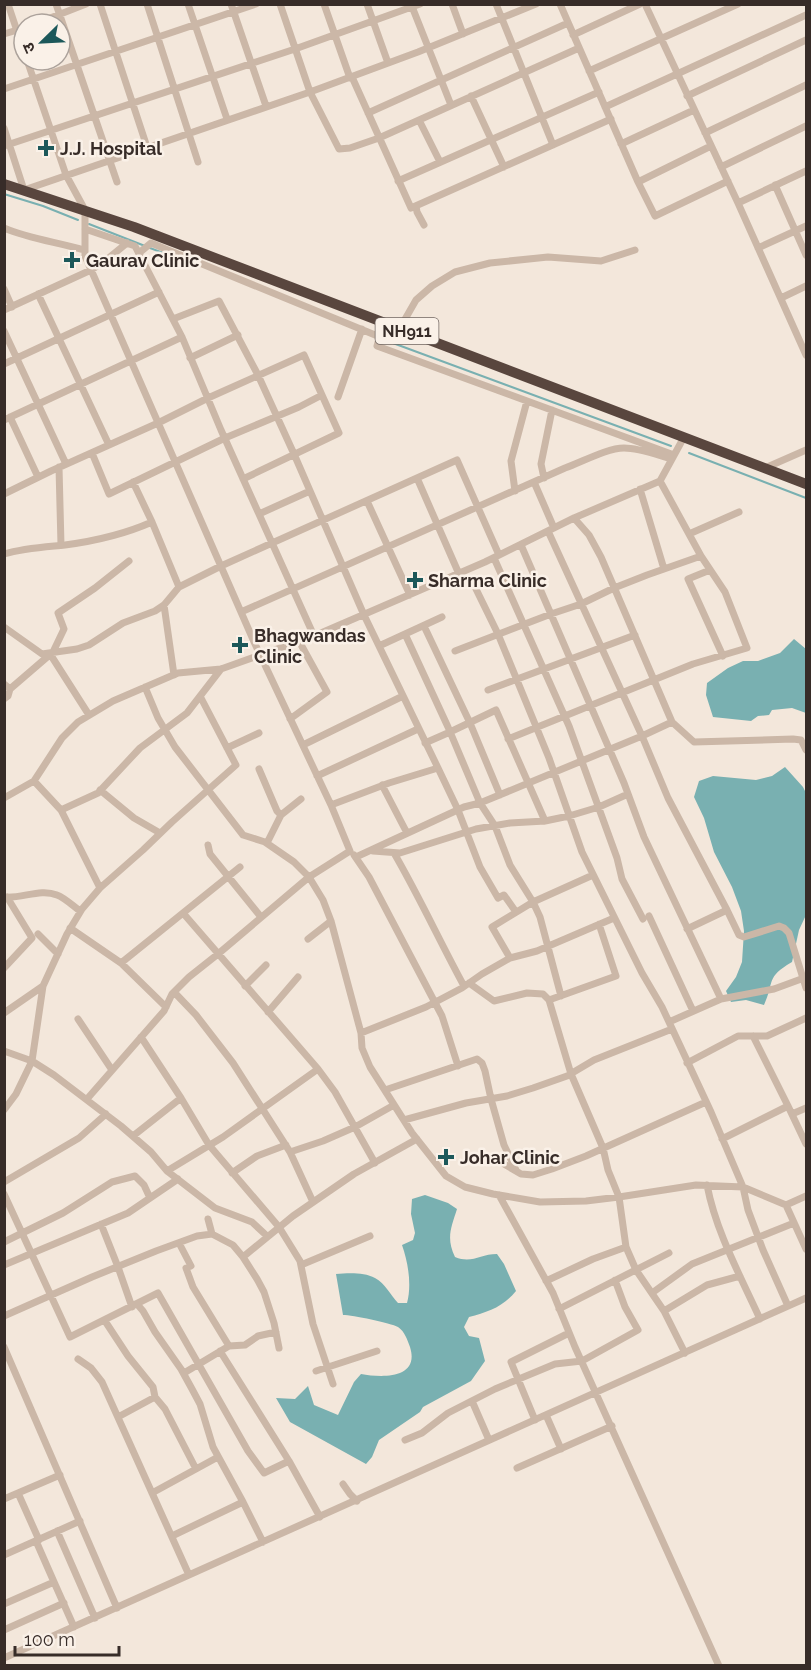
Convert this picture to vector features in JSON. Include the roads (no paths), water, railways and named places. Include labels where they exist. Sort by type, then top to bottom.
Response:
[{"type":"highway","name":"NH911","points":[[4,184],[145,231],[807,484]]},
{"type":"street","points":[[66,12],[86,4]]},
{"type":"street","points":[[100,4],[147,147]]},
{"type":"street","points":[[147,4],[198,162]]},
{"type":"street","points":[[188,4],[227,119]]},
{"type":"street","points":[[4,89],[158,38],[232,8],[255,4]]},
{"type":"street","points":[[280,4],[310,92],[339,148],[350,148],[379,138],[579,48]]},
{"type":"street","points":[[324,4],[351,77],[411,208],[611,119]]},
{"type":"street","points":[[368,4],[388,63]]},
{"type":"street","points":[[7,145],[295,49],[420,4]]},
{"type":"street","points":[[452,4],[463,34]]},
{"type":"street","points":[[496,4],[553,145]]},
{"type":"street","points":[[4,128],[7,145],[24,190],[310,92],[428,49],[536,4]]},
{"type":"street","points":[[560,4],[655,216],[728,181]]},
{"type":"street","points":[[573,35],[642,4],[661,39],[738,202],[807,355]]},
{"type":"street","points":[[589,71],[738,4]]},
{"type":"street","points":[[411,6],[451,105]]},
{"type":"street","points":[[232,8],[266,106]]},
{"type":"street","points":[[605,107],[807,15]]},
{"type":"street","points":[[368,112],[568,23]]},
{"type":"street","points":[[687,96],[807,40]]},
{"type":"street","points":[[72,50],[117,182]]},
{"type":"street","points":[[31,72],[66,175],[85,210],[84,250],[91,270],[260,655],[331,805],[350,851],[356,857],[435,1002],[442,1016],[458,1066]]},
{"type":"street","points":[[705,133],[807,86]]},
{"type":"street","points":[[398,181],[599,92]]},
{"type":"street","points":[[471,96],[504,167]]},
{"type":"street","points":[[621,144],[694,110]]},
{"type":"street","points":[[419,120],[440,162]]},
{"type":"street","points":[[721,167],[807,126]]},
{"type":"street","points":[[638,182],[711,146]]},
{"type":"street","points":[[738,202],[807,171]]},
{"type":"street","points":[[776,185],[807,255]]},
{"type":"street","points":[[416,206],[424,225]]},
{"type":"street","points":[[758,248],[807,226]]},
{"type":"street","points":[[4,228],[21,235],[59,242],[84,250]]},
{"type":"street","points":[[85,229],[135,246],[139,253],[182,337],[314,636]]},
{"type":"street","points":[[4,289],[8,308],[91,270],[127,243]]},
{"type":"street","points":[[139,253],[151,243],[380,336]]},
{"type":"street","points":[[400,328],[416,300],[432,286],[455,272],[490,263],[548,257],[601,261],[635,250]]},
{"type":"street","points":[[781,298],[807,286]]},
{"type":"street","points":[[4,364],[159,292]]},
{"type":"street","points":[[38,294],[109,445]]},
{"type":"street","points":[[173,319],[219,301],[277,416],[364,615],[458,810],[480,867],[498,898],[504,895],[516,912]]},
{"type":"street","points":[[384,322],[377,346],[673,457]]},
{"type":"street","points":[[338,397],[362,329]]},
{"type":"street","points":[[4,331],[38,404],[63,466],[61,545]]},
{"type":"street","points":[[190,358],[238,335]]},
{"type":"street","points":[[38,477],[7,419],[182,337]]},
{"type":"street","points":[[4,494],[303,355],[339,433],[243,479]]},
{"type":"street","points":[[92,453],[109,494],[225,438],[322,395]]},
{"type":"street","points":[[515,491],[511,460],[527,401]]},
{"type":"street","points":[[544,478],[541,464],[552,410]]},
{"type":"street","points":[[4,798],[34,781],[62,738],[78,722],[113,701],[178,673],[221,669],[314,636],[497,557],[574,518],[660,481],[684,437]]},
{"type":"street","points":[[241,612],[604,452],[624,448],[673,457]]},
{"type":"street","points":[[765,468],[807,450]]},
{"type":"street","points":[[5,628],[42,654],[89,645],[123,622],[155,611],[164,605],[179,587],[458,460],[523,625],[565,716],[617,858],[622,879],[646,917],[693,1011]]},
{"type":"street","points":[[417,478],[459,574]]},
{"type":"street","points":[[508,739],[693,664],[747,648],[725,592],[701,556],[660,481]]},
{"type":"street","points":[[534,482],[581,604],[668,798],[740,935],[744,937],[779,926],[784,928],[789,933],[807,988]]},
{"type":"street","points":[[133,483],[179,587]]},
{"type":"street","points":[[640,489],[664,569]]},
{"type":"street","points":[[259,514],[310,491]]},
{"type":"street","points":[[367,501],[410,595]]},
{"type":"street","points":[[689,534],[739,512]]},
{"type":"street","points":[[574,518],[589,535],[601,557],[672,722],[694,742],[793,739],[801,740],[807,750]]},
{"type":"street","points":[[4,554],[97,540],[135,530],[152,522]]},
{"type":"street","points":[[521,545],[610,750],[644,837],[721,999]]},
{"type":"street","points":[[454,651],[701,556]]},
{"type":"street","points":[[88,715],[52,657],[64,629],[58,613],[129,561]]},
{"type":"street","points":[[710,570],[688,579],[723,656]]},
{"type":"street","points":[[475,587],[498,634],[555,772],[582,852],[706,1102],[743,1187],[748,1210],[758,1237],[788,1306]]},
{"type":"street","points":[[164,605],[174,675]]},
{"type":"street","points":[[379,646],[442,617]]},
{"type":"street","points":[[424,626],[470,723],[500,795]]},
{"type":"street","points":[[405,634],[480,803],[495,826],[510,865],[540,916],[561,996]]},
{"type":"street","points":[[488,690],[635,635]]},
{"type":"street","points":[[290,719],[327,692],[299,641]]},
{"type":"street","points":[[4,699],[8,696],[7,686],[53,652]]},
{"type":"street","points":[[61,810],[98,793],[140,747],[187,713],[221,669]]},
{"type":"street","points":[[145,687],[158,718],[175,747],[243,835],[267,843],[294,862],[309,877],[323,900],[331,921],[361,1033],[362,1048],[370,1067],[417,1139],[446,1176],[465,1187],[540,1202],[586,1201],[696,1185],[743,1187],[786,1205],[806,1244]]},
{"type":"street","points":[[4,1110],[16,1094],[32,1061],[43,986],[80,911],[100,888],[236,765],[200,696]]},
{"type":"street","points":[[303,746],[403,696]]},
{"type":"street","points":[[425,742],[496,710],[545,821]]},
{"type":"street","points":[[356,857],[458,810],[528,784],[672,722]]},
{"type":"street","points":[[317,776],[418,729]]},
{"type":"street","points":[[227,748],[259,733]]},
{"type":"street","points":[[331,805],[382,785],[438,768]]},
{"type":"street","points":[[259,769],[277,811],[281,815]]},
{"type":"street","points":[[34,781],[61,810],[100,888]]},
{"type":"street","points":[[382,785],[407,833]]},
{"type":"street","points":[[100,790],[134,818],[160,833]]},
{"type":"street","points":[[370,850],[400,853],[466,832],[569,816],[599,807],[628,794]]},
{"type":"street","points":[[267,843],[281,815],[302,799]]},
{"type":"street","points":[[208,845],[210,854],[261,917]]},
{"type":"street","points":[[87,1099],[166,1007],[174,992],[189,977],[309,877],[350,851]]},
{"type":"street","points":[[394,853],[467,984],[494,1001],[527,993],[543,994],[549,1000],[571,1074],[603,1148],[608,1170],[619,1197],[626,1247],[636,1270],[664,1311],[685,1353]]},
{"type":"street","points":[[121,963],[240,867]]},
{"type":"street","points":[[510,958],[492,927],[533,902],[593,875]]},
{"type":"street","points":[[6,897],[39,893],[56,895],[80,911]]},
{"type":"street","points":[[4,968],[32,938],[6,897]]},
{"type":"street","points":[[687,929],[727,910]]},
{"type":"street","points":[[183,913],[318,1069],[335,1092],[375,1163]]},
{"type":"street","points":[[361,1033],[435,1002],[510,958],[537,951],[614,918]]},
{"type":"street","points":[[308,939],[331,921]]},
{"type":"street","points":[[549,1000],[616,976],[599,924]]},
{"type":"street","points":[[70,928],[121,963],[166,1007]]},
{"type":"street","points":[[38,934],[58,954]]},
{"type":"street","points":[[245,986],[266,965]]},
{"type":"street","points":[[268,1012],[298,977]]},
{"type":"street","points":[[404,1120],[533,1088],[571,1074],[594,1060],[670,1026],[693,1011],[721,999],[774,989],[804,978]]},
{"type":"street","points":[[4,1013],[43,986]]},
{"type":"street","points":[[174,992],[196,1015],[234,1063],[290,1152],[313,1202]]},
{"type":"street","points":[[78,1018],[112,1070]]},
{"type":"street","points":[[687,1063],[738,1036],[767,1036],[807,1018]]},
{"type":"street","points":[[753,1036],[807,1144]]},
{"type":"street","points":[[141,1037],[209,1145],[279,1227],[300,1261],[314,1324],[333,1384]]},
{"type":"street","points":[[4,1051],[32,1061],[54,1075],[133,1136],[167,1171],[215,1208],[252,1222],[267,1236]]},
{"type":"street","points":[[385,1090],[477,1059],[485,1071],[504,1145],[517,1172]]},
{"type":"street","points":[[167,1171],[209,1145],[318,1069]]},
{"type":"street","points":[[133,1136],[181,1098]]},
{"type":"street","points":[[504,1164],[521,1174],[533,1175],[552,1170],[706,1102]]},
{"type":"street","points":[[290,1152],[355,1127],[394,1105]]},
{"type":"street","points":[[722,1139],[788,1106]]},
{"type":"street","points":[[792,1114],[807,1108]]},
{"type":"street","points":[[4,1182],[79,1138],[106,1114]]},
{"type":"street","points":[[243,1257],[279,1227],[354,1174],[417,1139]]},
{"type":"street","points":[[232,1173],[257,1156],[286,1145]]},
{"type":"street","points":[[4,1242],[63,1213],[112,1182],[135,1176],[144,1185],[150,1198]]},
{"type":"street","points":[[4,1265],[128,1213],[178,1179]]},
{"type":"street","points":[[707,1185],[711,1205],[728,1249],[760,1318]]},
{"type":"street","points":[[4,1194],[70,1337],[158,1293],[248,1451],[264,1473],[289,1461]]},
{"type":"street","points":[[499,1195],[546,1281],[719,1665]]},
{"type":"street","points":[[786,1205],[807,1196]]},
{"type":"street","points":[[208,1219],[212,1234]]},
{"type":"street","points":[[652,1293],[692,1264],[795,1223]]},
{"type":"street","points":[[101,1224],[134,1305],[143,1311],[184,1373],[200,1404],[218,1457],[263,1542]]},
{"type":"street","points":[[4,1316],[118,1267],[197,1236],[212,1234],[233,1245],[264,1292],[279,1348]]},
{"type":"street","points":[[301,1265],[370,1236]]},
{"type":"street","points":[[179,1243],[193,1287],[228,1346]]},
{"type":"street","points":[[546,1281],[593,1259],[626,1247]]},
{"type":"street","points":[[559,1309],[669,1253]]},
{"type":"street","points":[[664,1311],[707,1285],[740,1276]]},
{"type":"street","points":[[405,1440],[422,1432],[448,1413],[518,1379],[555,1364],[582,1361],[638,1330],[625,1307],[615,1280]]},
{"type":"street","points":[[5,1656],[95,1618],[807,1298]]},
{"type":"street","points":[[105,1321],[128,1356],[153,1387],[155,1397],[165,1409],[196,1469]]},
{"type":"street","points":[[184,1373],[228,1346],[245,1345],[258,1336],[276,1332]]},
{"type":"street","points":[[535,1420],[511,1362],[569,1333]]},
{"type":"street","points":[[4,1347],[117,1608]]},
{"type":"street","points":[[220,1351],[289,1461],[320,1517]]},
{"type":"street","points":[[316,1371],[377,1351]]},
{"type":"street","points":[[78,1359],[91,1368],[102,1382],[189,1575]]},
{"type":"street","points":[[118,1417],[155,1397]]},
{"type":"street","points":[[472,1401],[489,1440]]},
{"type":"street","points":[[546,1415],[561,1449]]},
{"type":"street","points":[[516,1468],[612,1426]]},
{"type":"street","points":[[152,1493],[218,1457]]},
{"type":"street","points":[[4,1499],[60,1475]]},
{"type":"street","points":[[343,1484],[357,1501]]},
{"type":"street","points":[[18,1493],[74,1627]]},
{"type":"street","points":[[172,1536],[243,1502]]},
{"type":"street","points":[[4,1555],[80,1521]]},
{"type":"street","points":[[57,1532],[95,1618]]},
{"type":"street","points":[[4,1604],[54,1582]]},
{"type":"street","points":[[4,1630],[64,1603]]},
{"type":"water","points":[[794,639],[806,649],[806,713],[792,708],[772,710],[769,715],[758,716],[751,721],[713,717],[706,695],[707,683],[728,668],[743,661],[758,661],[780,653]]},
{"type":"water","points":[[785,767],[806,793],[806,915],[799,930],[792,962],[774,976],[764,1005],[746,1000],[731,1002],[726,991],[736,977],[742,962],[744,931],[741,911],[732,887],[714,852],[704,818],[694,797],[699,781],[713,776],[756,780],[772,776]]},
{"type":"water","points":[[425,1195],[448,1203],[457,1209],[450,1238],[455,1257],[471,1259],[497,1254],[516,1291],[495,1308],[469,1317],[464,1327],[469,1336],[479,1338],[485,1361],[471,1381],[423,1407],[420,1412],[379,1440],[372,1457],[366,1464],[290,1422],[276,1398],[295,1399],[308,1386],[314,1405],[338,1415],[354,1382],[361,1374],[388,1376],[404,1371],[410,1365],[412,1358],[410,1347],[404,1333],[398,1327],[343,1315],[336,1274],[356,1273],[371,1276],[382,1283],[398,1303],[407,1303],[409,1274],[402,1245],[413,1240],[415,1233],[411,1214],[412,1199]]},
{"type":"waterway","points":[[4,194],[78,220]]},
{"type":"waterway","points":[[89,224],[145,246]]},
{"type":"waterway","points":[[150,248],[198,266]]},
{"type":"waterway","points":[[382,339],[671,446]]},
{"type":"waterway","points":[[689,453],[806,498]]},
{"type":"place","name":"J.J. Hospital","points":[[46,148]]},
{"type":"place","name":"Gaurav Clinic","points":[[72,260]]},
{"type":"place","name":"Sharma Clinic","points":[[415,580]]},
{"type":"place","name":"Bhagwandas Clinic","points":[[240,645]]},
{"type":"place","name":"Johar Clinic","points":[[446,1157]]}]
